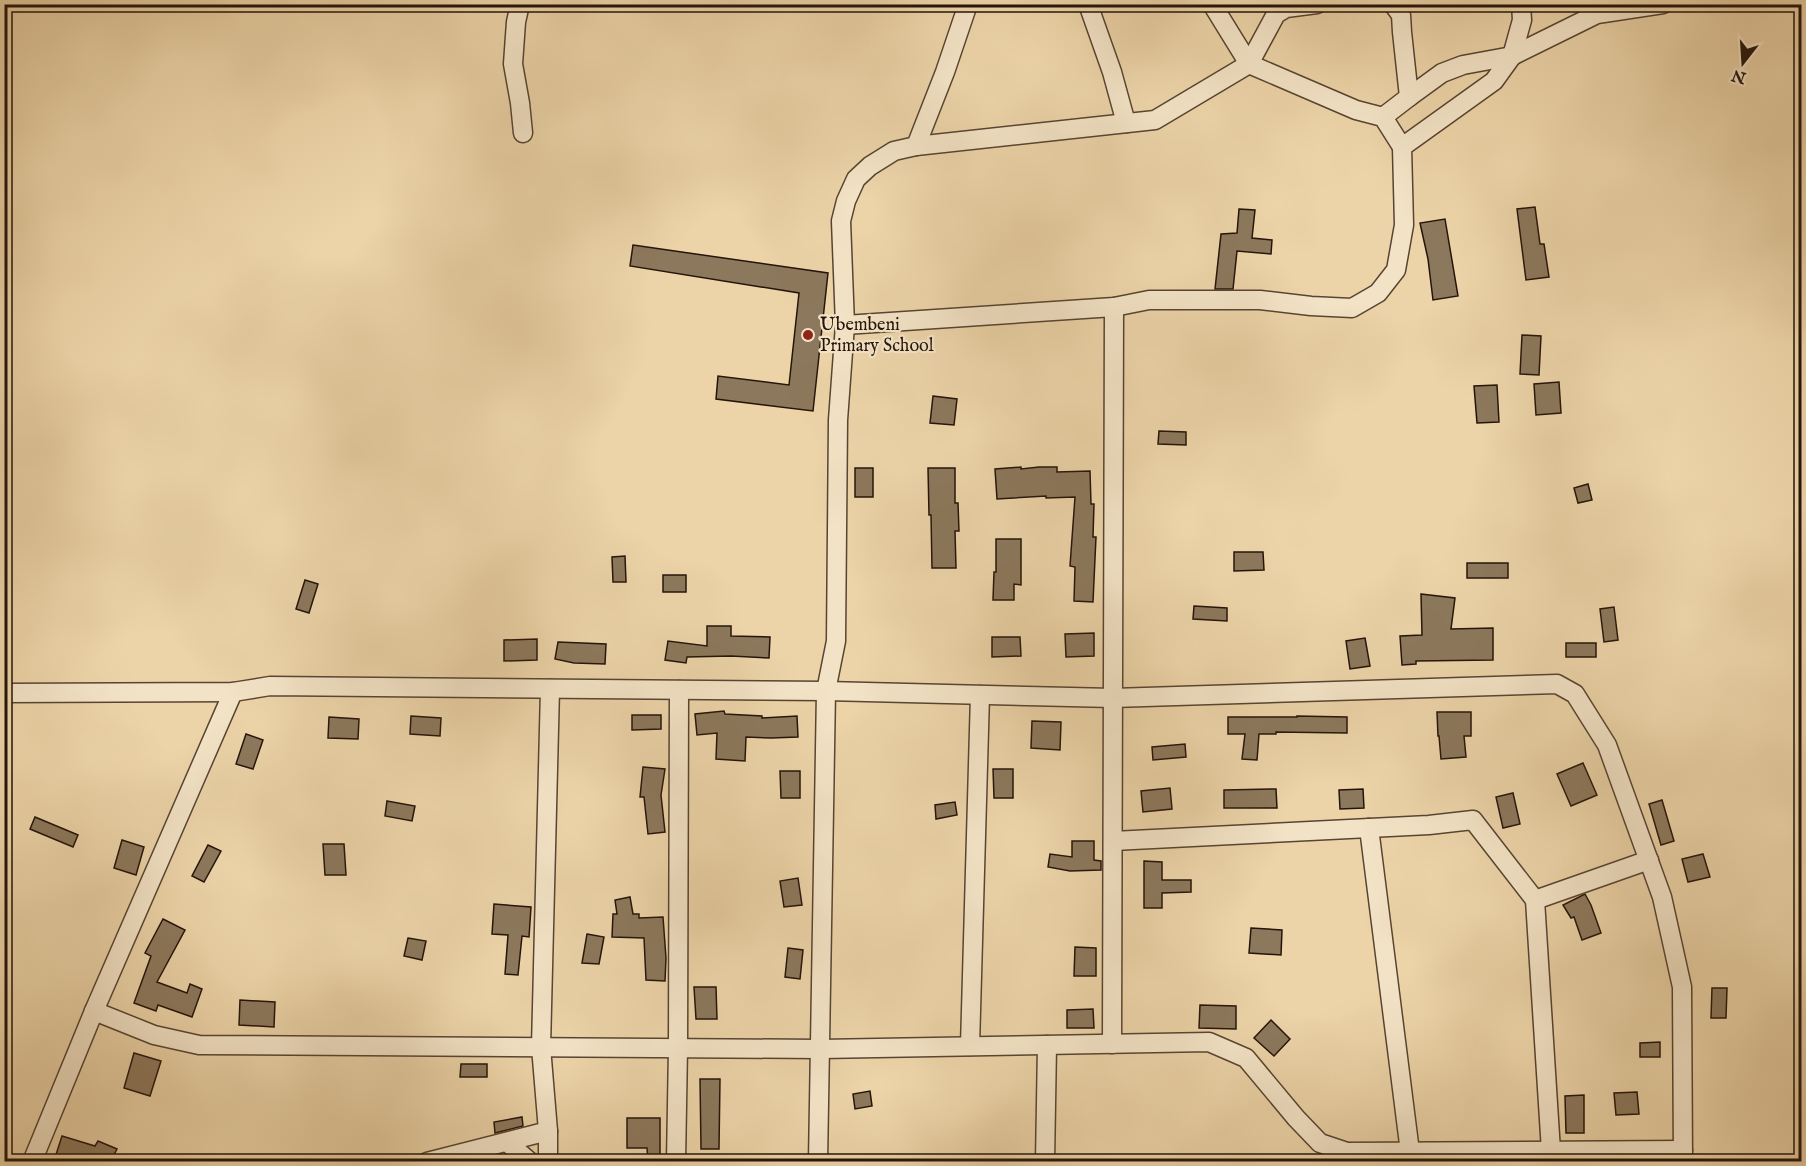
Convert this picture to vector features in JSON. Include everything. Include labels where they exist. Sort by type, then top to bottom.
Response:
[{"type":"street","points":[[520,4],[516,22],[513,64],[523,133]]},
{"type":"street","points":[[916,146],[968,4]]},
{"type":"street","points":[[1088,4],[1112,72],[1126,123]]},
{"type":"street","points":[[845,325],[1114,307],[1149,300],[1260,300],[1352,308],[1378,292],[1396,270],[1404,225],[1402,147],[1383,117],[1356,110],[1249,64],[1212,4]]},
{"type":"street","points":[[818,1161],[826,691],[837,641],[838,420],[845,325],[841,221],[846,201],[856,179],[870,166],[894,151],[916,146],[1155,120],[1249,64],[1274,17],[1279,12],[1286,8],[1317,4]]},
{"type":"street","points":[[1393,4],[1401,15],[1409,97]]},
{"type":"street","points":[[1402,147],[1494,81],[1512,56],[1522,20],[1521,4]]},
{"type":"street","points":[[1383,117],[1442,73],[1463,65],[1512,56],[1597,14],[1663,4]]},
{"type":"street","points":[[1112,1044],[1114,307]]},
{"type":"street","points":[[4,693],[233,692],[270,686],[826,691],[1113,698],[1557,684],[1575,694],[1607,745],[1662,897],[1682,987],[1683,1156],[1551,1151],[1347,1152],[1320,1143],[1246,1058],[1209,1042],[820,1049],[199,1045],[154,1035],[94,1011]]},
{"type":"street","points":[[548,1161],[548,1131],[541,1047],[550,689]]},
{"type":"street","points":[[676,1161],[679,690]]},
{"type":"street","points":[[32,1161],[94,1011],[233,692]]},
{"type":"street","points":[[970,1046],[980,695]]},
{"type":"street","points":[[1113,841],[1429,825],[1473,820],[1535,900],[1551,1151]]},
{"type":"street","points":[[1369,828],[1410,1152]]},
{"type":"street","points":[[1535,900],[1649,860]]},
{"type":"street","points":[[1045,1161],[1047,1045]]},
{"type":"street","points":[[427,1161],[548,1131]]},
{"type":"street","points":[[507,1143],[530,1161]]},
{"type":"building","points":[[1535,207],[1540,244],[1544,244],[1549,277],[1526,280],[1517,209]]},
{"type":"building","points":[[1239,209],[1255,210],[1252,238],[1272,240],[1271,254],[1237,251],[1233,289],[1215,289],[1221,234],[1237,233]]},
{"type":"building","points":[[1445,219],[1458,296],[1433,300],[1428,259],[1420,223]]},
{"type":"building","name":"Ubembeni Primary School","points":[[633,245],[828,273],[813,411],[716,399],[718,376],[789,385],[799,293],[630,266]]},
{"type":"building","points":[[1522,335],[1541,336],[1539,375],[1520,374]]},
{"type":"building","points":[[1559,382],[1561,413],[1536,415],[1534,384]]},
{"type":"building","points":[[1497,385],[1499,422],[1477,423],[1474,386]]},
{"type":"building","points":[[933,396],[957,399],[954,425],[930,423]]},
{"type":"building","points":[[1159,431],[1186,432],[1186,445],[1158,444]]},
{"type":"building","points":[[1021,467],[1021,469],[1057,467],[1057,472],[1090,471],[1091,504],[1094,504],[1093,537],[1096,537],[1093,602],[1074,601],[1075,567],[1070,566],[1075,497],[997,499],[995,469]]},
{"type":"building","points":[[855,468],[873,468],[873,497],[855,497]]},
{"type":"building","points":[[928,468],[955,468],[955,503],[958,503],[959,531],[955,531],[956,568],[932,568]]},
{"type":"building","points":[[1588,484],[1592,500],[1578,503],[1574,488]]},
{"type":"building","points":[[996,539],[1021,539],[1021,585],[1014,584],[1014,600],[993,600]]},
{"type":"building","points":[[1234,552],[1263,552],[1264,570],[1234,571]]},
{"type":"building","points":[[625,556],[626,582],[613,582],[612,557]]},
{"type":"building","points":[[1467,563],[1508,563],[1508,578],[1467,578]]},
{"type":"building","points":[[663,575],[686,575],[686,592],[663,592]]},
{"type":"building","points":[[305,580],[318,584],[309,613],[296,609]]},
{"type":"building","points":[[1421,594],[1455,598],[1451,629],[1493,628],[1493,660],[1416,661],[1416,664],[1402,665],[1400,636],[1422,635]]},
{"type":"building","points":[[1194,606],[1227,608],[1227,621],[1193,619]]},
{"type":"building","points":[[1614,607],[1618,640],[1604,642],[1600,609]]},
{"type":"building","points":[[707,626],[731,626],[731,636],[770,637],[769,658],[687,657],[686,663],[665,660],[668,641],[707,646]]},
{"type":"building","points":[[1094,633],[1094,656],[1066,657],[1065,634]]},
{"type":"building","points":[[992,637],[1020,637],[1021,656],[992,657]]},
{"type":"building","points":[[1365,638],[1370,666],[1350,669],[1346,641]]},
{"type":"building","points":[[537,639],[537,660],[504,661],[504,640]]},
{"type":"building","points":[[558,642],[606,644],[605,664],[574,663],[555,659]]},
{"type":"building","points":[[1566,643],[1596,643],[1596,657],[1566,657]]},
{"type":"building","points":[[724,711],[725,714],[762,716],[762,718],[797,716],[798,737],[746,737],[745,761],[716,759],[717,733],[697,735],[695,714]]},
{"type":"building","points":[[1437,712],[1471,712],[1471,736],[1464,736],[1466,757],[1441,759]]},
{"type":"building","points":[[632,715],[661,715],[661,729],[632,730]]},
{"type":"building","points":[[411,716],[441,718],[440,736],[410,734]]},
{"type":"building","points":[[329,717],[359,719],[358,739],[328,738]]},
{"type":"building","points":[[1228,717],[1347,717],[1347,733],[1276,732],[1276,734],[1259,734],[1257,760],[1242,759],[1245,734],[1228,734]]},
{"type":"building","points":[[1032,721],[1061,722],[1060,750],[1031,748]]},
{"type":"building","points":[[246,734],[263,740],[253,769],[236,764]]},
{"type":"building","points":[[1185,744],[1186,757],[1153,760],[1152,747]]},
{"type":"building","points":[[1583,763],[1597,795],[1571,806],[1557,774]]},
{"type":"building","points":[[643,767],[665,769],[661,795],[665,832],[648,834],[644,797],[640,797]]},
{"type":"building","points":[[993,769],[1013,769],[1013,798],[994,798]]},
{"type":"building","points":[[780,771],[800,771],[800,798],[781,798]]},
{"type":"building","points":[[1170,788],[1172,809],[1143,812],[1141,791]]},
{"type":"building","points":[[1276,789],[1277,808],[1224,808],[1224,790]]},
{"type":"building","points":[[1363,789],[1364,808],[1340,809],[1339,790]]},
{"type":"building","points":[[1513,793],[1520,824],[1503,828],[1496,797]]},
{"type":"building","points":[[1662,800],[1674,841],[1661,845],[1649,804]]},
{"type":"building","points":[[387,801],[415,806],[412,821],[385,816]]},
{"type":"building","points":[[955,802],[957,815],[936,819],[935,805]]},
{"type":"building","points":[[35,817],[78,835],[73,847],[30,829]]},
{"type":"building","points":[[122,840],[144,847],[136,875],[114,868]]},
{"type":"building","points":[[1072,841],[1094,841],[1094,860],[1101,861],[1101,870],[1070,871],[1048,867],[1050,854],[1072,857]]},
{"type":"building","points":[[323,844],[344,844],[346,875],[325,875]]},
{"type":"building","points":[[208,845],[221,851],[204,882],[192,876]]},
{"type":"building","points":[[1703,854],[1710,877],[1688,882],[1682,859]]},
{"type":"building","points":[[1144,861],[1162,862],[1162,880],[1191,880],[1191,892],[1162,893],[1162,908],[1144,908]]},
{"type":"building","points":[[798,878],[802,905],[784,907],[780,881]]},
{"type":"building","points":[[1585,894],[1601,933],[1582,940],[1574,917],[1571,918],[1563,905]]},
{"type":"building","points":[[630,897],[633,914],[639,914],[639,918],[663,917],[665,981],[646,980],[644,938],[612,937],[613,914],[617,914],[615,900]]},
{"type":"building","points":[[494,904],[531,907],[529,937],[522,936],[518,975],[505,974],[508,935],[492,934]]},
{"type":"building","points":[[163,919],[185,930],[157,982],[187,993],[190,984],[202,989],[192,1017],[158,1005],[156,1011],[134,1003],[151,956],[145,953]]},
{"type":"building","points":[[1251,928],[1282,930],[1281,955],[1249,953]]},
{"type":"building","points":[[587,934],[604,937],[599,964],[582,963]]},
{"type":"building","points":[[408,938],[426,941],[422,960],[404,956]]},
{"type":"building","points":[[1075,947],[1096,948],[1096,976],[1074,976]]},
{"type":"building","points":[[788,948],[803,950],[800,979],[785,977]]},
{"type":"building","points":[[694,987],[716,987],[717,1019],[696,1019]]},
{"type":"building","points":[[1712,988],[1727,988],[1726,1018],[1711,1018]]},
{"type":"building","points":[[240,1000],[275,1002],[274,1027],[239,1025]]},
{"type":"building","points":[[1200,1005],[1236,1006],[1236,1029],[1199,1028]]},
{"type":"building","points":[[1093,1009],[1094,1028],[1067,1028],[1067,1010]]},
{"type":"building","points":[[1271,1020],[1290,1039],[1274,1056],[1254,1038]]},
{"type":"building","points":[[1660,1042],[1660,1057],[1640,1057],[1640,1043]]},
{"type":"building","points":[[134,1053],[161,1061],[150,1096],[124,1088]]},
{"type":"building","points":[[461,1064],[487,1064],[487,1077],[460,1077]]},
{"type":"building","points":[[700,1079],[720,1079],[719,1149],[701,1149]]},
{"type":"building","points":[[870,1091],[872,1106],[855,1109],[853,1094]]},
{"type":"building","points":[[1637,1092],[1639,1114],[1616,1115],[1614,1093]]},
{"type":"building","points":[[1584,1095],[1584,1133],[1566,1133],[1565,1096]]},
{"type":"building","points":[[522,1117],[523,1126],[495,1133],[494,1122]]},
{"type":"building","points":[[627,1118],[660,1118],[660,1161],[648,1161],[647,1148],[627,1148]]},
{"type":"building","points":[[62,1136],[95,1146],[98,1141],[117,1149],[111,1161],[54,1161]]},
{"type":"place","name":"Ubembeni Primary School","points":[[808,335]]}]
